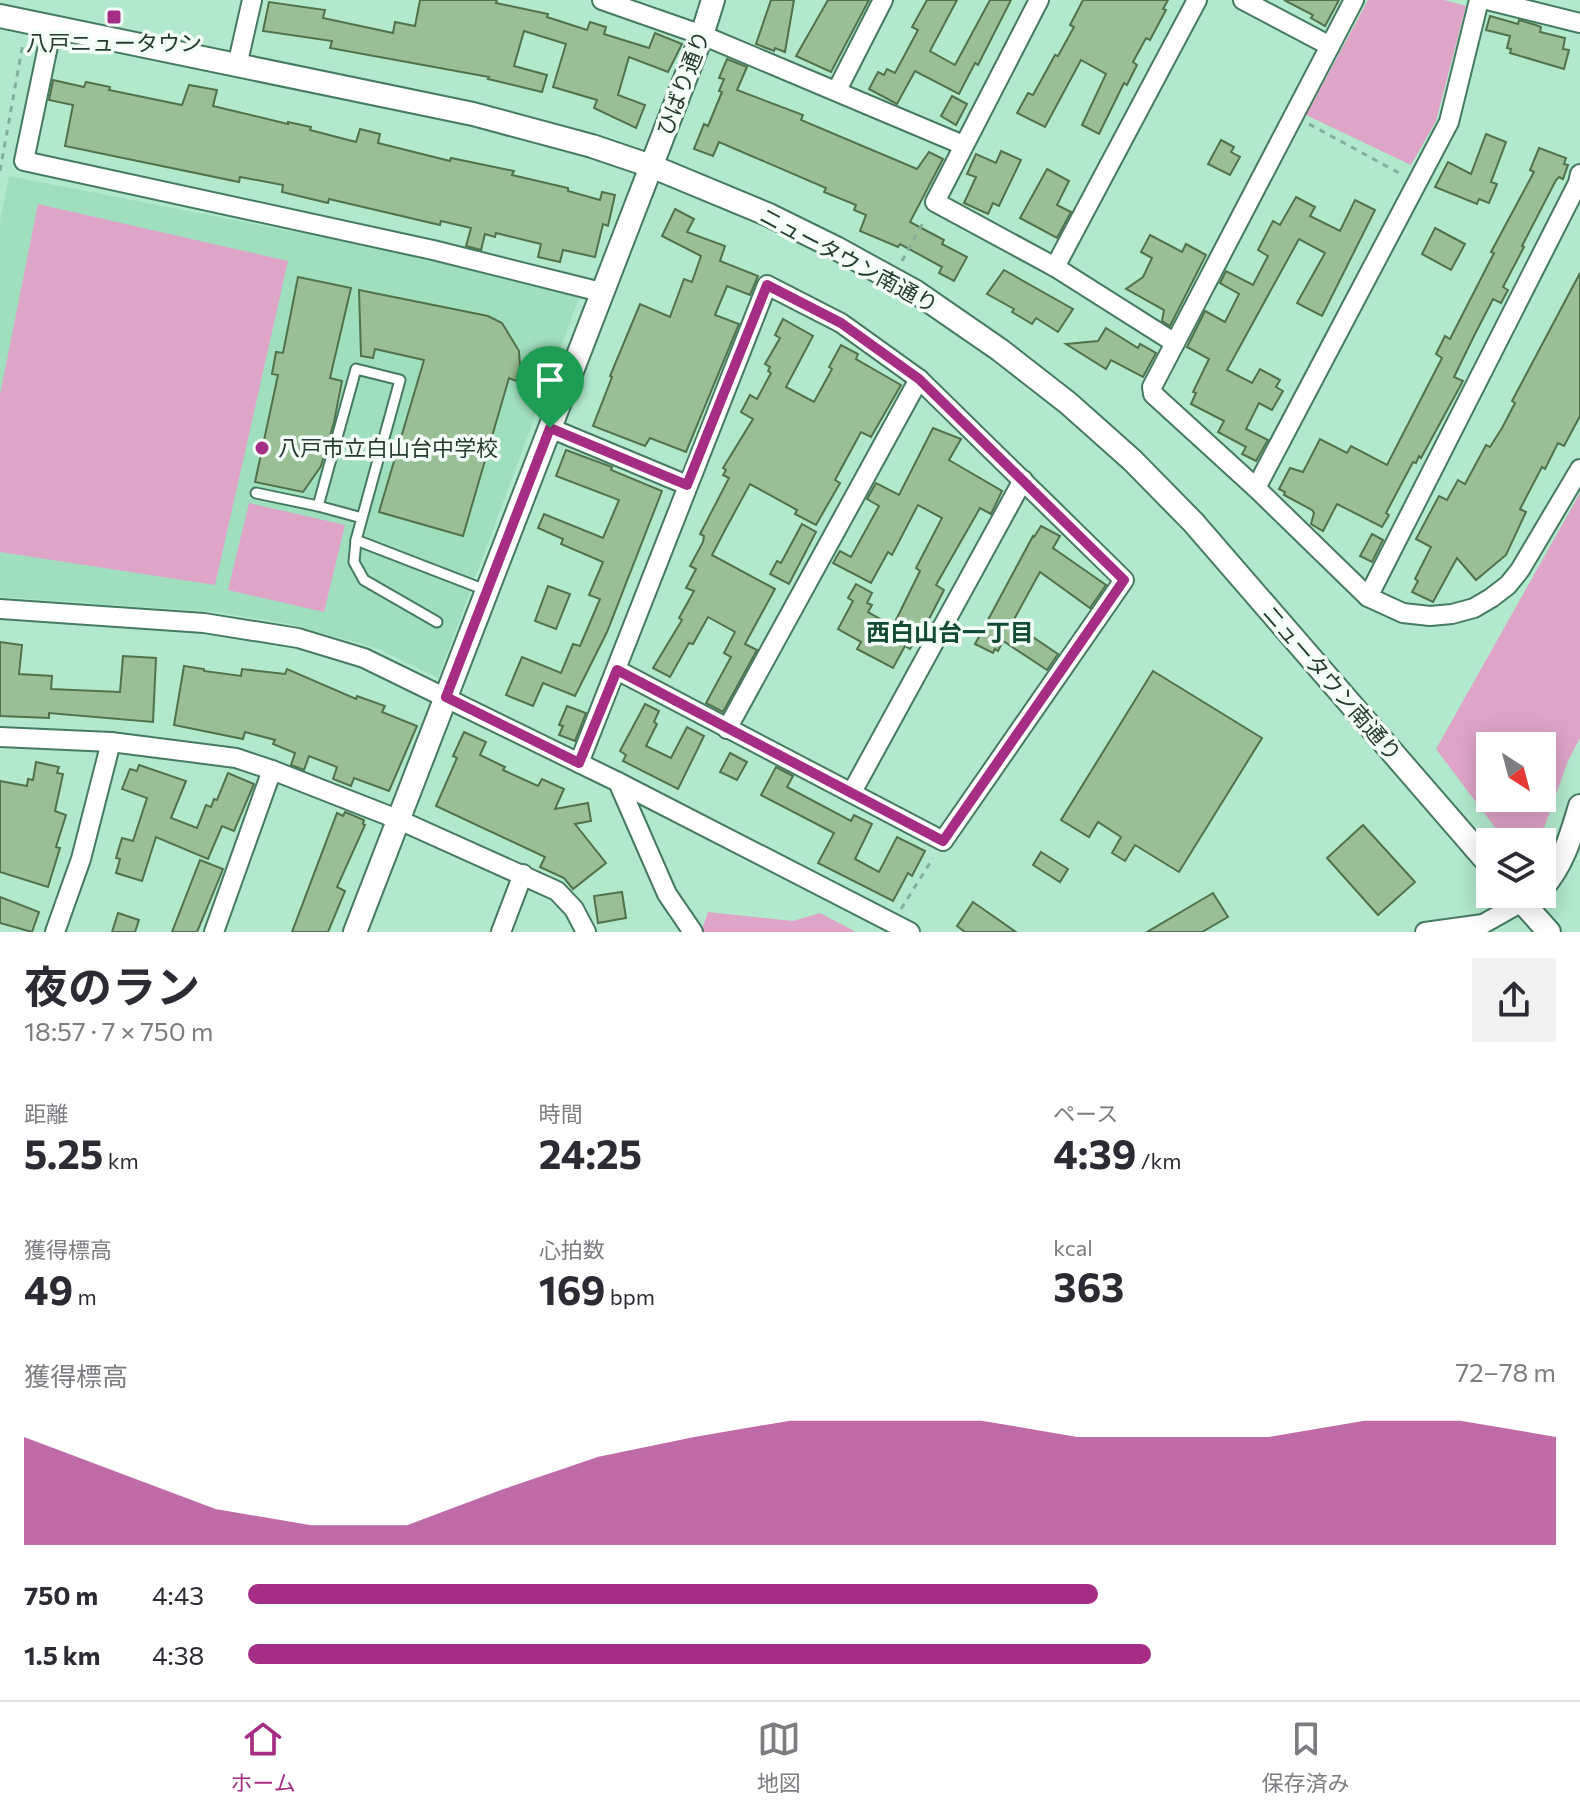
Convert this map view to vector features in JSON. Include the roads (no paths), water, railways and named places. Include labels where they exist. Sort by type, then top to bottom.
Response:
[{"type":"street","points":[[237,66],[252,0]]},
{"type":"street","points":[[602,0],[702,35],[963,145]]},
{"type":"street","name":"ひばり通り","points":[[355,932],[713,0]]},
{"type":"street","points":[[837,90],[883,0]]},
{"type":"street","points":[[1039,0],[935,202],[1055,267],[1175,343]]},
{"type":"street","points":[[1055,267],[1197,0]]},
{"type":"street","points":[[1243,0],[1330,46]]},
{"type":"street","points":[[1354,0],[1152,387],[1153,394],[1368,597],[1403,613],[1430,616],[1474,608],[1508,585],[1580,469]]},
{"type":"street","points":[[1256,488],[1449,122],[1479,0]]},
{"type":"street","points":[[1487,0],[1580,23]]},
{"type":"street","name":"ニュータウン南通り","points":[[0,16],[473,114],[592,146],[651,166],[769,215],[916,292],[1000,350],[1068,403],[1132,460],[1193,522],[1476,849]]},
{"type":"street","points":[[52,27],[24,161],[433,250],[601,292]]},
{"type":"street","points":[[1368,597],[1580,174]]},
{"type":"street","points":[[579,763],[767,285],[841,323],[919,379],[1124,580],[943,841],[617,670]]},
{"type":"street","points":[[727,729],[919,379]]},
{"type":"street","points":[[550,428],[687,485]]},
{"type":"street","points":[[852,792],[1023,480]]},
{"type":"street","points":[[0,609],[204,623],[298,638],[364,658],[618,782],[910,932]]},
{"type":"street","points":[[0,737],[111,742],[236,758],[397,819],[523,874],[557,891],[574,909],[586,932]]},
{"type":"street","points":[[55,932],[81,859],[111,742]]},
{"type":"street","points":[[214,932],[272,770]]},
{"type":"street","points":[[618,782],[667,894],[693,932]]},
{"type":"street","points":[[1556,870],[1580,806]]},
{"type":"street","points":[[501,932],[523,874]]},
{"type":"street","points":[[1425,932],[1483,924],[1507,908]]},
{"type":"street","points":[[1531,908],[1549,932]]},
{"type":"lane","points":[[318,506],[356,369],[400,380],[356,540],[354,562],[364,580],[437,622]]},
{"type":"lane","points":[[256,493],[362,518]]},
{"type":"lane","points":[[356,540],[488,591]]},
{"type":"place","name":"八戸ニュータウン","points":[[114,17]]},
{"type":"place","name":"八戸市立白山台中学校","points":[[262,448]]},
{"type":"district","name":"西白山台一丁目","points":[[950,633]]}]
